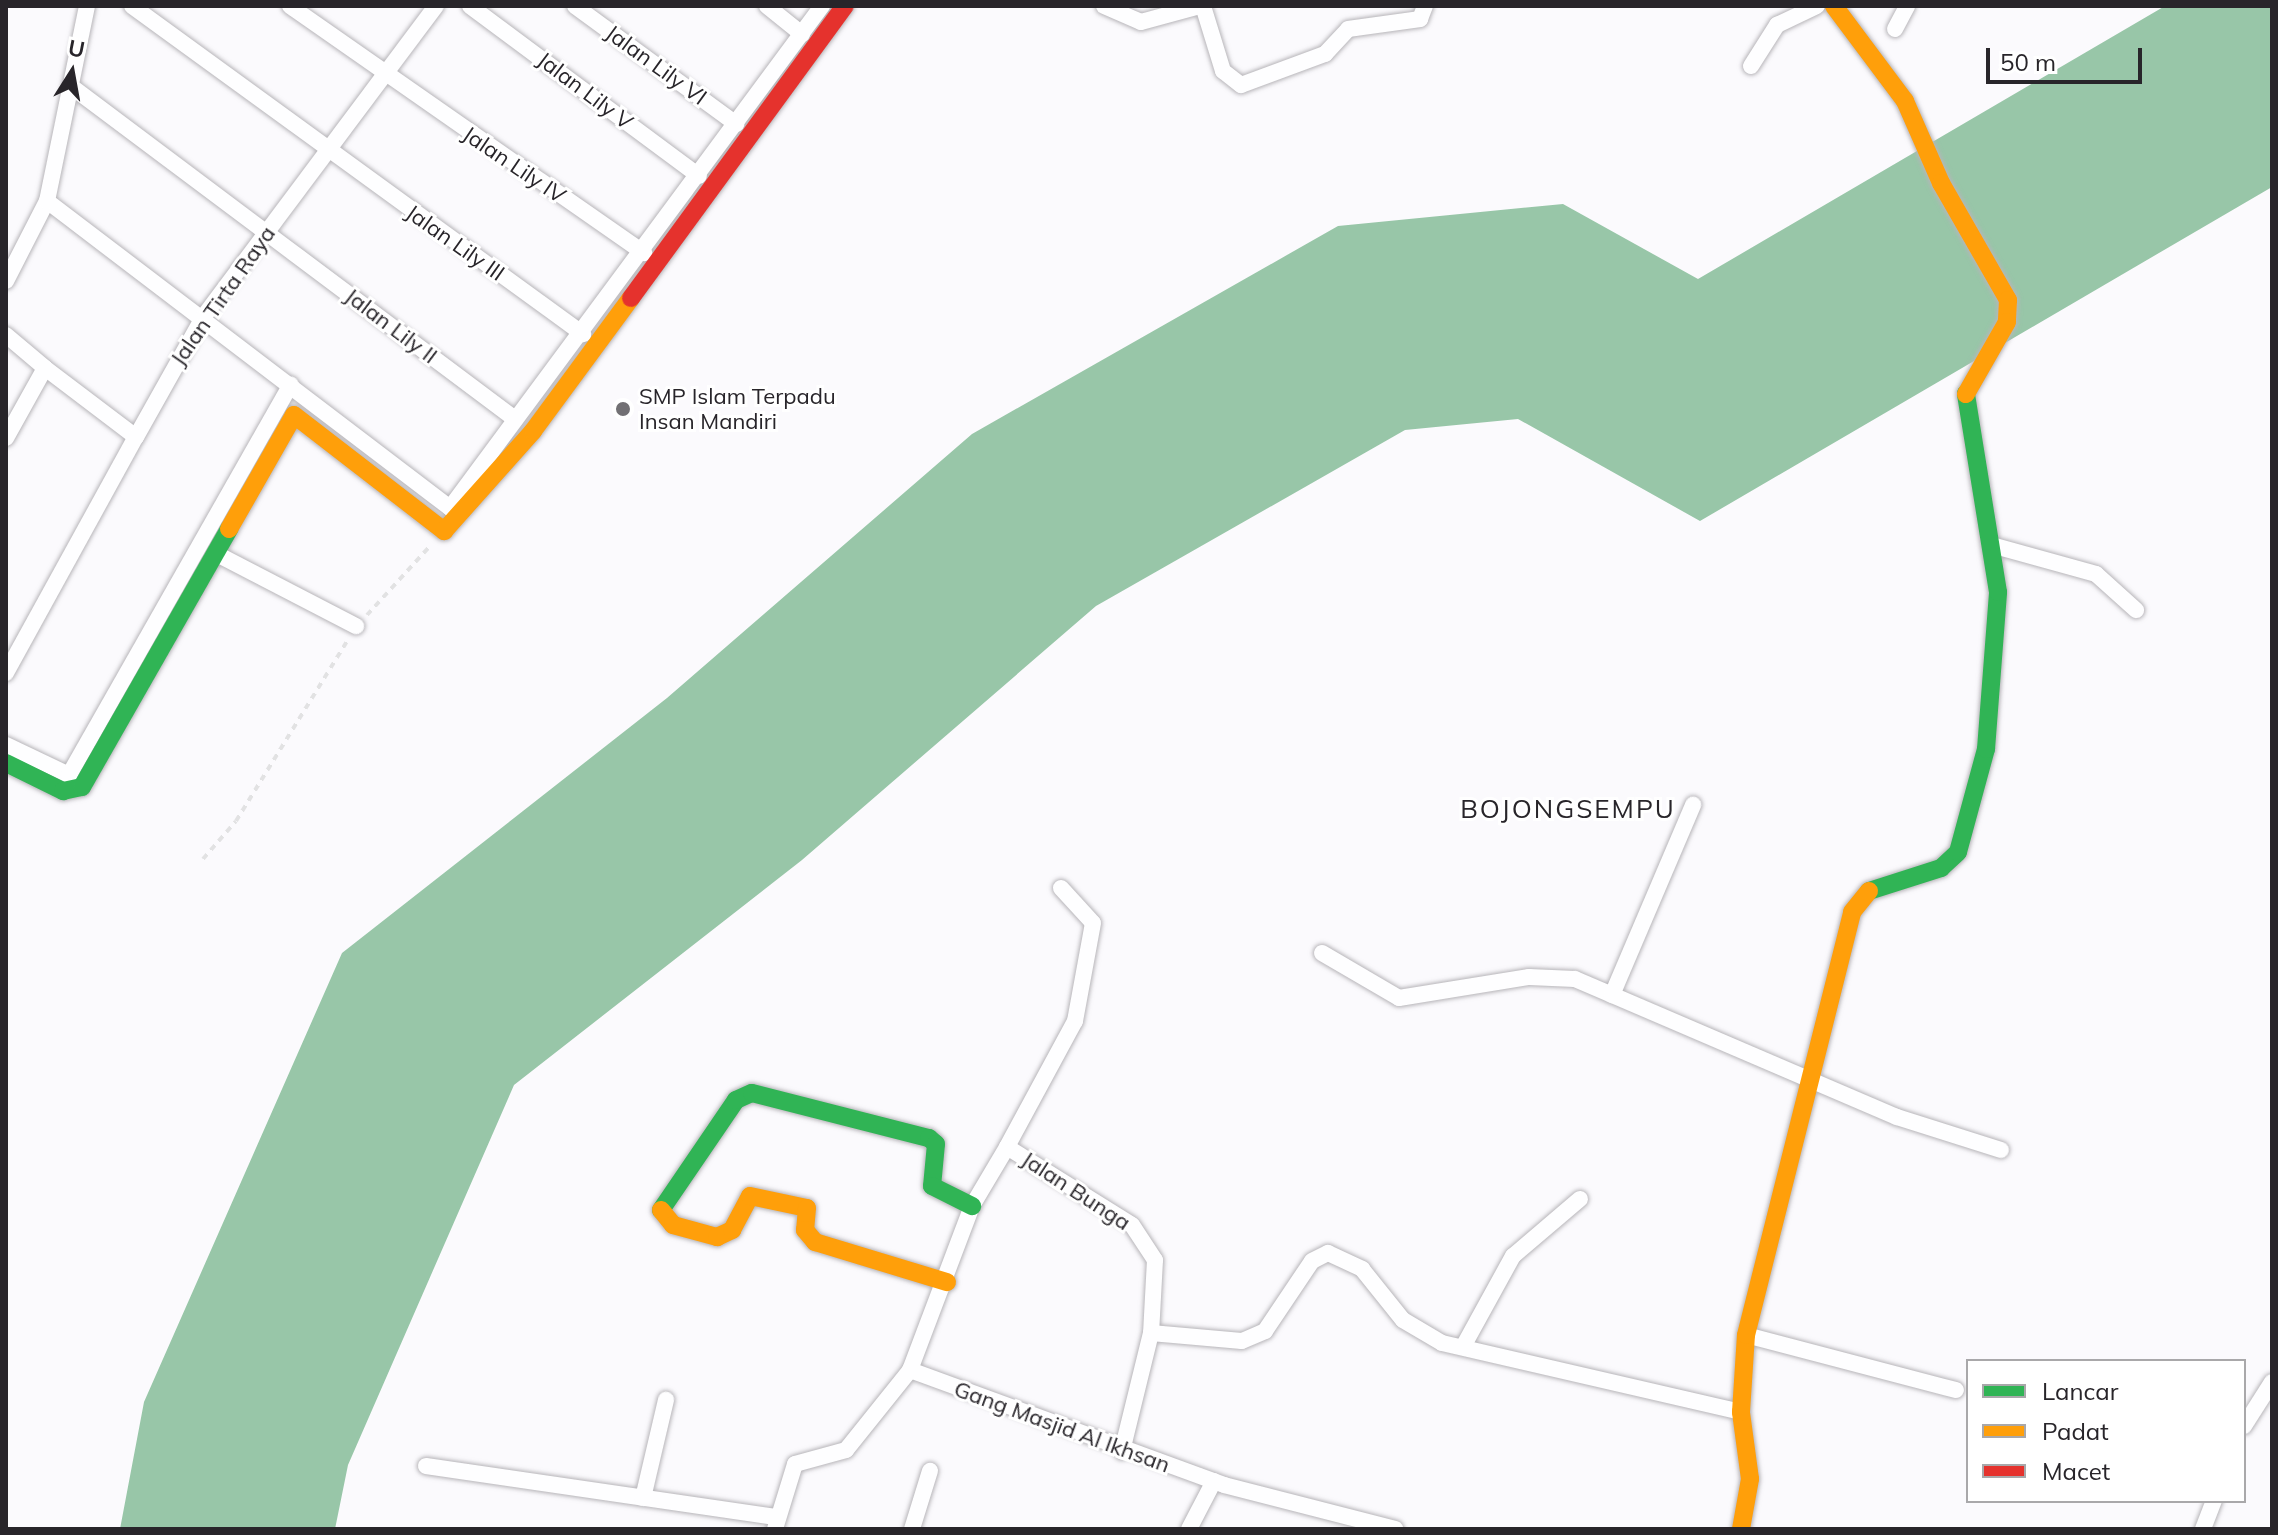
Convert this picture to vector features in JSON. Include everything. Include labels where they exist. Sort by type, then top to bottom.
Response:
[{"type":"street","points":[[6,281],[47,201],[87,6]]},
{"type":"street","name":"Jalan Lily III","points":[[132,6],[326,151],[583,334]]},
{"type":"street","name":"Jalan Lily IV","points":[[290,6],[384,76],[644,253]]},
{"type":"street","name":"Jalan Tirta Raya","points":[[6,673],[204,316],[436,6]]},
{"type":"street","name":"Jalan Lily V","points":[[470,6],[699,176]]},
{"type":"street","name":"Jalan Lily VI","points":[[575,6],[736,124]]},
{"type":"street","points":[[767,6],[802,34]]},
{"type":"street","points":[[47,201],[204,316],[450,508],[644,253],[822,6]]},
{"type":"street","points":[[6,763],[63,791],[82,787],[294,415],[444,531],[533,431],[845,6]]},
{"type":"street","points":[[1104,6],[1141,22],[1201,6],[1223,71],[1241,85],[1325,54],[1348,29],[1420,19],[1425,6]]},
{"type":"street","points":[[1751,66],[1777,25],[1817,6]]},
{"type":"street","points":[[1741,1529],[1750,1479],[1741,1412],[1746,1335],[1815,1076],[1857,901],[1879,884],[1941,868],[1958,852],[1973,816],[1986,749],[1995,546],[1963,406],[1969,381],[2007,322],[2008,300],[1941,183],[1905,101],[1834,6]]},
{"type":"street","points":[[1895,29],[1907,6]]},
{"type":"street","name":"Jalan Lily II","points":[[72,87],[515,419]]},
{"type":"street","points":[[6,335],[136,437]]},
{"type":"street","points":[[6,438],[45,368]]},
{"type":"street","points":[[6,745],[69,775],[291,385]]},
{"type":"street","points":[[1995,546],[2096,574],[2136,610]]},
{"type":"street","points":[[215,553],[356,626]]},
{"type":"street","points":[[1612,995],[1693,805]]},
{"type":"street","name":"Jalan Bunga","points":[[1061,888],[1093,923],[1075,1021],[1007,1147],[1147,1239],[1158,1284],[1151,1333],[1122,1451]]},
{"type":"street","points":[[1322,953],[1399,998],[1554,976],[1612,995],[1815,1076],[1897,1117],[2001,1150]]},
{"type":"street","points":[[947,1282],[815,1242],[805,1230],[807,1208],[750,1196],[732,1230],[717,1237],[673,1225],[660,1212],[736,1100],[752,1093],[929,1138],[936,1144],[932,1186],[972,1206]]},
{"type":"street","points":[[426,1466],[643,1498],[776,1523],[795,1464],[846,1450],[910,1370],[947,1282],[972,1206],[1007,1147]]},
{"type":"street","points":[[1464,1345],[1513,1256],[1580,1199]]},
{"type":"street","points":[[1151,1333],[1242,1341],[1265,1331],[1312,1261],[1328,1253],[1362,1269],[1423,1334],[1596,1383],[1741,1412]]},
{"type":"street","points":[[1746,1335],[1956,1390]]},
{"type":"street","name":"Gang Masjid Al Ikhsan","points":[[910,1370],[1122,1451],[1214,1481],[1395,1529]]},
{"type":"street","points":[[2246,1423],[2272,1382]]},
{"type":"street","points":[[643,1498],[666,1400]]},
{"type":"street","points":[[912,1529],[930,1471]]},
{"type":"street","points":[[1189,1529],[1214,1481]]},
{"type":"street","points":[[2203,1529],[2213,1503]]},
{"type":"path","points":[[203,859],[236,821],[356,626],[444,531]]},
{"type":"shaded area","points":[[2165,6],[2272,6],[2272,187],[1700,521],[1518,419],[1405,430],[1096,606],[802,860],[514,1085],[348,1465],[335,1529],[120,1529],[144,1402],[342,953],[667,698],[972,434],[1338,226],[1563,204],[1698,279]]},
{"type":"traffic: fast","points":[[1869,891],[1941,868],[1958,852],[1986,749],[1998,592],[1966,394]]},
{"type":"traffic: fast","points":[[6,763],[63,791],[82,787],[229,529]]},
{"type":"traffic: fast","points":[[661,1210],[736,1100],[752,1093],[929,1138],[936,1144],[932,1186],[972,1206]]},
{"type":"traffic: slow","points":[[1834,6],[1905,101],[1941,183],[2008,300],[2007,322],[1966,394]]},
{"type":"traffic: slow","points":[[229,529],[294,415],[444,531],[533,431],[631,298]]},
{"type":"traffic: slow","points":[[1741,1529],[1750,1479],[1741,1412],[1746,1335],[1852,912],[1869,891]]},
{"type":"traffic: slow","points":[[661,1210],[673,1225],[717,1237],[732,1230],[750,1196],[807,1208],[805,1230],[815,1242],[947,1282]]},
{"type":"traffic: jam","points":[[631,298],[845,6]]},
{"type":"place","name":"SMP Islam Terpadu Insan Mandiri","points":[[623,409]]},
{"type":"district","name":"BOJONGSEMPU","points":[[1568,809]]}]
